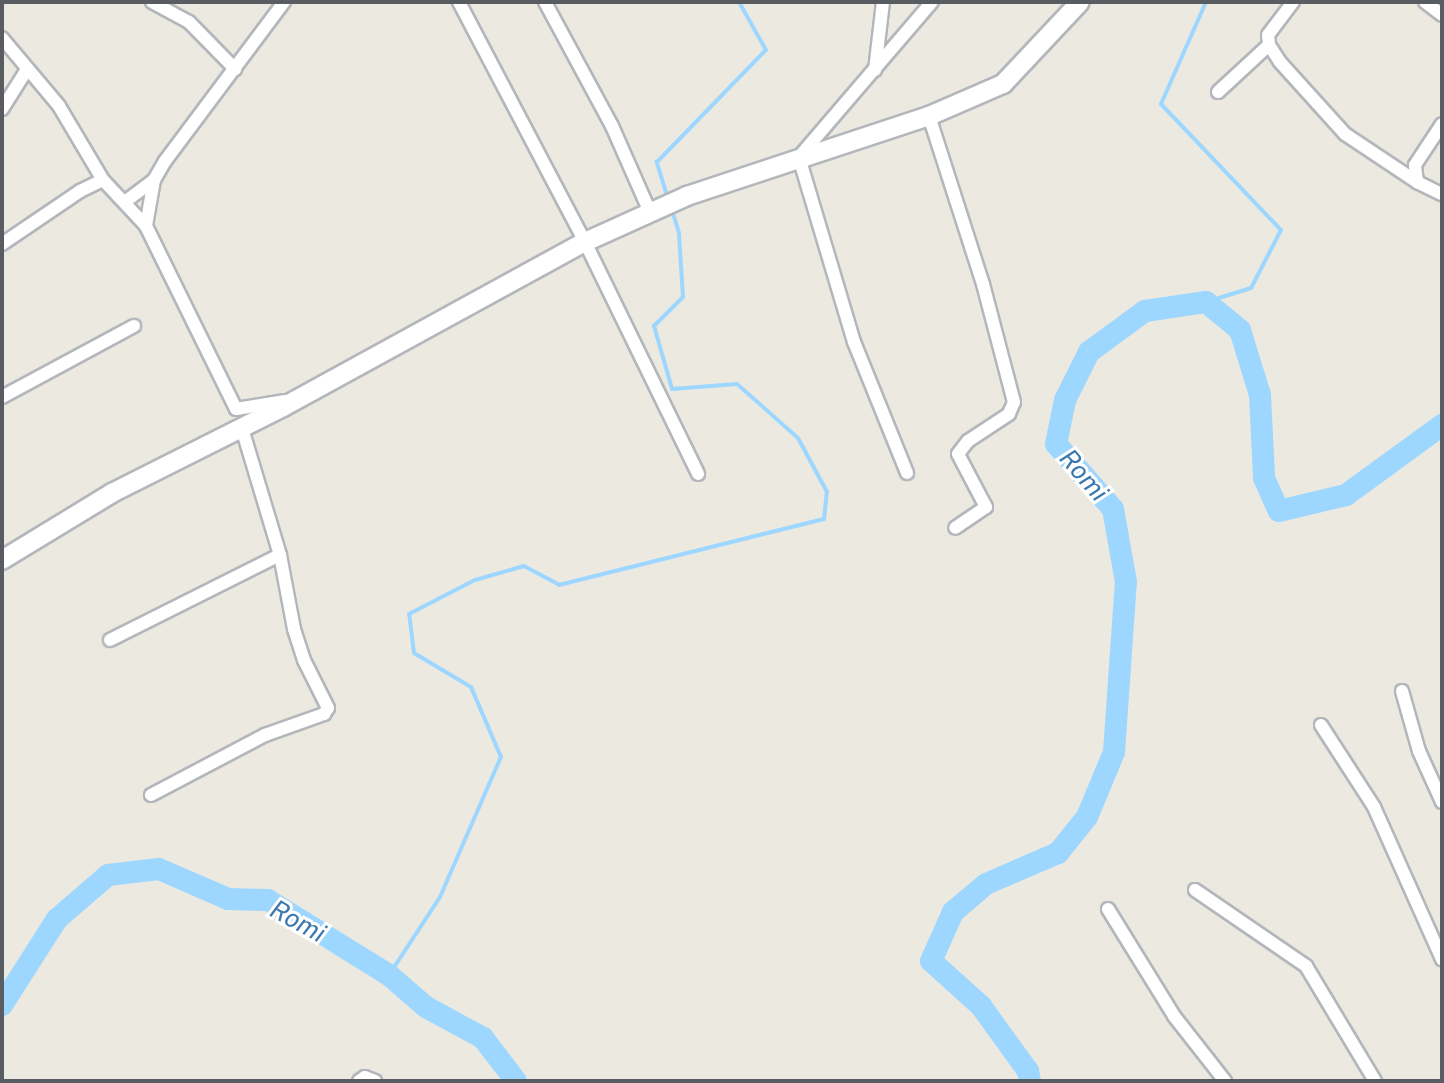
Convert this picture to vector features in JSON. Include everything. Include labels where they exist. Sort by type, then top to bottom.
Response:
[{"type":"street","points":[[152,2],[189,22],[235,69]]},
{"type":"street","points":[[126,201],[154,180],[284,2]]},
{"type":"street","points":[[459,2],[585,242],[698,474]]},
{"type":"street","points":[[545,2],[655,209]]},
{"type":"street","points":[[875,72],[883,2]]},
{"type":"street","points":[[799,157],[932,2]]},
{"type":"street","points":[[2,560],[112,493],[242,428],[585,242],[687,196],[929,116],[1003,84],[1019,71],[1080,2]]},
{"type":"street","points":[[1218,92],[1269,45],[1271,26],[1293,2]]},
{"type":"street","points":[[1425,2],[1442,15]]},
{"type":"street","points":[[2,38],[26,71],[59,106],[103,180],[126,201],[146,226],[236,409],[295,399]]},
{"type":"street","points":[[1269,45],[1345,134],[1417,182],[1442,194]]},
{"type":"street","points":[[2,109],[26,71]]},
{"type":"street","points":[[929,116],[983,284],[1014,402],[1009,414],[968,441],[958,454],[986,507],[955,528]]},
{"type":"street","points":[[1417,182],[1415,165],[1442,124]]},
{"type":"street","points":[[799,157],[854,342],[907,473]]},
{"type":"street","points":[[2,244],[80,191],[103,180]]},
{"type":"street","points":[[146,226],[154,180]]},
{"type":"street","points":[[2,397],[134,326]]},
{"type":"street","points":[[151,795],[265,735],[324,714],[328,708],[304,660],[294,629],[280,555],[242,428]]},
{"type":"street","points":[[110,640],[178,609],[280,555]]},
{"type":"street","points":[[1402,691],[1419,751],[1442,802]]},
{"type":"street","points":[[1321,725],[1374,807],[1442,959]]},
{"type":"street","points":[[1195,890],[1306,966],[1375,1081]]},
{"type":"street","points":[[1108,909],[1174,1016],[1225,1081]]},
{"type":"street","points":[[359,1081],[365,1077],[375,1081]]},
{"type":"waterway","points":[[668,199],[657,162],[766,50],[739,2]]},
{"type":"waterway","points":[[1206,2],[1161,104],[1281,230],[1251,288],[1206,302]]},
{"type":"waterway","points":[[389,975],[440,897],[501,757],[471,687],[414,653],[409,614],[475,580],[524,566],[559,585],[824,519],[827,492],[798,438],[737,384],[672,389],[654,326],[683,297],[679,233],[671,207]]},
{"type":"waterway","name":"Romi","points":[[1030,1081],[1028,1071],[981,1006],[931,961],[953,912],[986,884],[1058,853],[1087,817],[1114,752],[1126,582],[1113,509],[1056,444],[1065,400],[1089,352],[1145,311],[1206,302],[1240,330],[1260,395],[1264,478],[1279,511],[1346,495],[1442,425]]},
{"type":"waterway","name":"Romi","points":[[2,1005],[57,919],[108,875],[159,869],[228,899],[268,900],[389,975],[426,1007],[483,1038],[516,1081]]}]
